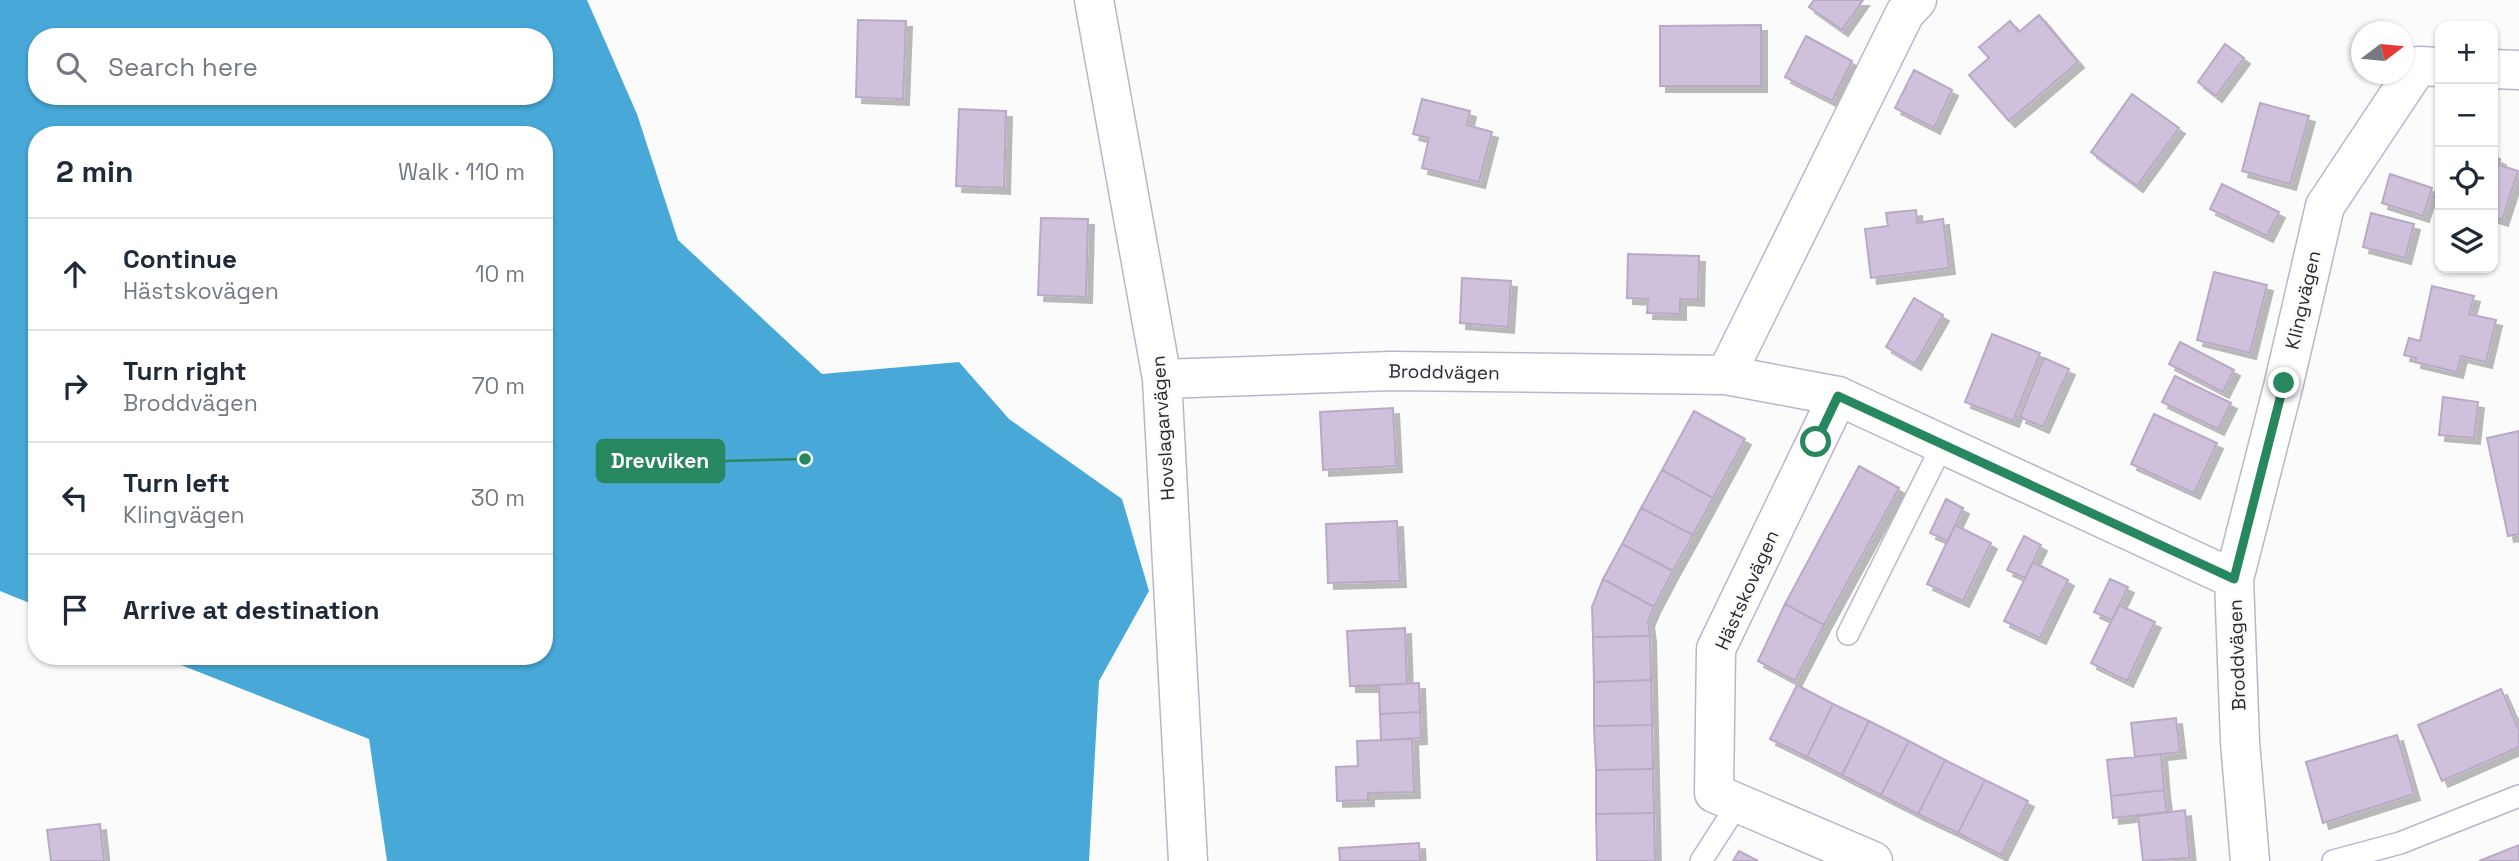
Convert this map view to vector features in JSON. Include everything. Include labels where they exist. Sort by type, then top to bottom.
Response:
[{"type":"street","name":"Hovslagarvägen","points":[[1094,0],[1163,380],[1188,861]]},
{"type":"street","points":[[1726,375],[1905,13],[1917,0]]},
{"type":"street","name":"Klingvägen","points":[[2234,579],[2284,383],[2325,206],[2418,66],[2435,67]]},
{"type":"street","points":[[2498,69],[2519,70]]},
{"type":"street","name":"Broddvägen","points":[[1163,380],[1391,371],[1726,375],[1838,396],[2234,579],[2240,742],[2250,861]]},
{"type":"street","name":"Hästskovägen","points":[[1838,396],[1716,649],[1714,793],[1873,861]]},
{"type":"lane","points":[[1847,634],[1943,444]]},
{"type":"lane","points":[[2333,861],[2400,843],[2519,796]]},
{"type":"lane","points":[[1701,861],[1739,802]]},
{"type":"water","points":[[0,0],[587,0],[637,114],[678,240],[822,374],[959,362],[1009,419],[1122,499],[1149,591],[1099,681],[1089,861],[387,861],[369,739],[181,665],[553,665],[553,126],[28,126],[28,602],[0,591]]},
{"type":"building","points":[[1814,0],[1863,0],[1842,30],[1809,7]]},
{"type":"building","points":[[2039,15],[2078,62],[2009,121],[1969,75],[1989,58],[1979,47],[2010,21],[2019,32]]},
{"type":"building","points":[[858,20],[906,21],[903,99],[856,97]]},
{"type":"building","points":[[1761,25],[1761,86],[1660,86],[1660,26]]},
{"type":"building","points":[[1806,36],[1852,61],[1832,101],[1785,77]]},
{"type":"building","points":[[2225,44],[2244,58],[2216,96],[2198,82]]},
{"type":"building","points":[[1914,70],[1952,90],[1934,128],[1895,108]]},
{"type":"building","points":[[2132,94],[2179,128],[2137,186],[2091,152]]},
{"type":"building","points":[[1422,99],[1470,111],[1467,125],[1492,132],[1479,182],[1422,168],[1429,138],[1413,134]]},
{"type":"building","points":[[2260,103],[2309,116],[2290,184],[2242,171]]},
{"type":"building","points":[[959,109],[1006,111],[1004,188],[956,186]]},
{"type":"building","points":[[2498,158],[2499,165],[2518,171],[2502,220],[2498,219]]},
{"type":"building","points":[[2390,174],[2432,188],[2423,216],[2382,203]]},
{"type":"building","points":[[2222,184],[2279,212],[2267,236],[2210,209]]},
{"type":"building","points":[[1916,210],[1917,223],[1943,219],[1949,268],[1871,278],[1865,229],[1888,226],[1886,213]]},
{"type":"building","points":[[2371,213],[2414,224],[2405,258],[2363,247]]},
{"type":"building","points":[[1041,218],[1088,219],[1086,297],[1038,295]]},
{"type":"building","points":[[1628,254],[1699,256],[1698,300],[1680,299],[1680,314],[1647,313],[1648,299],[1627,298]]},
{"type":"building","points":[[2214,272],[2267,285],[2250,353],[2197,340]]},
{"type":"building","points":[[1462,278],[1511,281],[1508,327],[1460,323]]},
{"type":"building","points":[[2432,286],[2474,296],[2469,314],[2496,320],[2486,362],[2461,356],[2457,372],[2415,362],[2416,358],[2404,355],[2409,338],[2420,341]]},
{"type":"building","points":[[1914,298],[1943,315],[1915,364],[1886,347]]},
{"type":"building","points":[[1992,334],[2040,353],[2013,421],[1965,402]]},
{"type":"building","points":[[2180,342],[2234,370],[2223,392],[2169,364]]},
{"type":"building","points":[[2044,358],[2069,369],[2043,427],[2020,417]]},
{"type":"building","points":[[2175,376],[2231,403],[2218,429],[2162,402]]},
{"type":"building","points":[[2443,397],[2478,402],[2474,438],[2439,435]]},
{"type":"building","points":[[1393,408],[1396,466],[1323,470],[1320,412]]},
{"type":"building","points":[[1694,411],[1745,439],[1713,498],[1662,470]]},
{"type":"building","points":[[2154,414],[2217,443],[2194,493],[2131,464]]},
{"type":"building","points":[[2519,431],[2519,534],[2508,536],[2487,438]]},
{"type":"building","points":[[1859,466],[1899,488],[1824,625],[1785,604]]},
{"type":"building","points":[[1662,470],[1713,498],[1693,535],[1641,508]]},
{"type":"building","points":[[1946,499],[1963,508],[1948,541],[1930,533]]},
{"type":"building","points":[[1641,508],[1693,535],[1673,571],[1622,544]]},
{"type":"building","points":[[1397,521],[1400,581],[1328,583],[1326,524]]},
{"type":"building","points":[[1955,525],[1991,543],[1963,601],[1927,584]]},
{"type":"building","points":[[2024,536],[2041,545],[2025,578],[2007,570]]},
{"type":"building","points":[[1622,544],[1673,571],[1654,607],[1603,579]]},
{"type":"building","points":[[2033,562],[2068,580],[2040,638],[2004,621]]},
{"type":"building","points":[[1603,579],[1654,607],[1648,621],[1650,636],[1593,637],[1592,607]]},
{"type":"building","points":[[2110,579],[2128,587],[2112,620],[2094,612]]},
{"type":"building","points":[[1785,604],[1824,625],[1795,681],[1758,661]]},
{"type":"building","points":[[2119,605],[2155,622],[2127,681],[2091,663]]},
{"type":"building","points":[[1405,628],[1407,684],[1350,686],[1347,631]]},
{"type":"building","points":[[1650,636],[1651,680],[1594,682],[1593,637]]},
{"type":"building","points":[[1651,680],[1652,725],[1594,726],[1594,682]]},
{"type":"building","points":[[1419,683],[1420,712],[1380,714],[1379,685]]},
{"type":"building","points":[[1797,685],[1833,704],[1807,757],[1770,739]]},
{"type":"building","points":[[2501,689],[2519,730],[2519,747],[2442,781],[2418,725]]},
{"type":"building","points":[[1833,704],[1869,721],[1842,775],[1807,757]]},
{"type":"building","points":[[1420,712],[1421,738],[1381,740],[1380,714]]},
{"type":"building","points":[[2176,718],[2180,752],[2135,757],[2131,723]]},
{"type":"building","points":[[1869,721],[1909,741],[1881,795],[1842,775]]},
{"type":"building","points":[[1652,725],[1653,769],[1596,770],[1594,726]]},
{"type":"building","points":[[2397,735],[2414,794],[2323,823],[2306,762]]},
{"type":"building","points":[[1412,739],[1414,792],[1368,793],[1368,800],[1337,801],[1336,767],[1358,766],[1357,741]]},
{"type":"building","points":[[1909,741],[1945,760],[1918,814],[1881,795]]},
{"type":"building","points":[[2161,754],[2164,790],[2111,796],[2107,760]]},
{"type":"building","points":[[1945,760],[1985,780],[1958,833],[1918,814]]},
{"type":"building","points":[[1653,769],[1654,813],[1596,814],[1596,770]]},
{"type":"building","points":[[1985,780],[2028,801],[2001,855],[1958,833]]},
{"type":"building","points":[[2164,790],[2167,812],[2113,818],[2111,796]]},
{"type":"building","points":[[2185,810],[2190,858],[2143,861],[2138,816]]},
{"type":"building","points":[[1654,813],[1655,861],[1597,861],[1596,814]]},
{"type":"building","points":[[100,824],[104,861],[51,861],[47,830]]},
{"type":"building","points":[[1419,843],[1420,861],[1340,861],[1339,848]]},
{"type":"building","points":[[2519,845],[2519,861],[2479,861]]},
{"type":"building","points":[[1739,851],[1758,861],[1733,861]]},
{"type":"place","name":"Drevviken","points":[[805,459]]},
{"type":"route","points":[[1816,442],[1838,396],[2234,579],[2284,383]]}]
